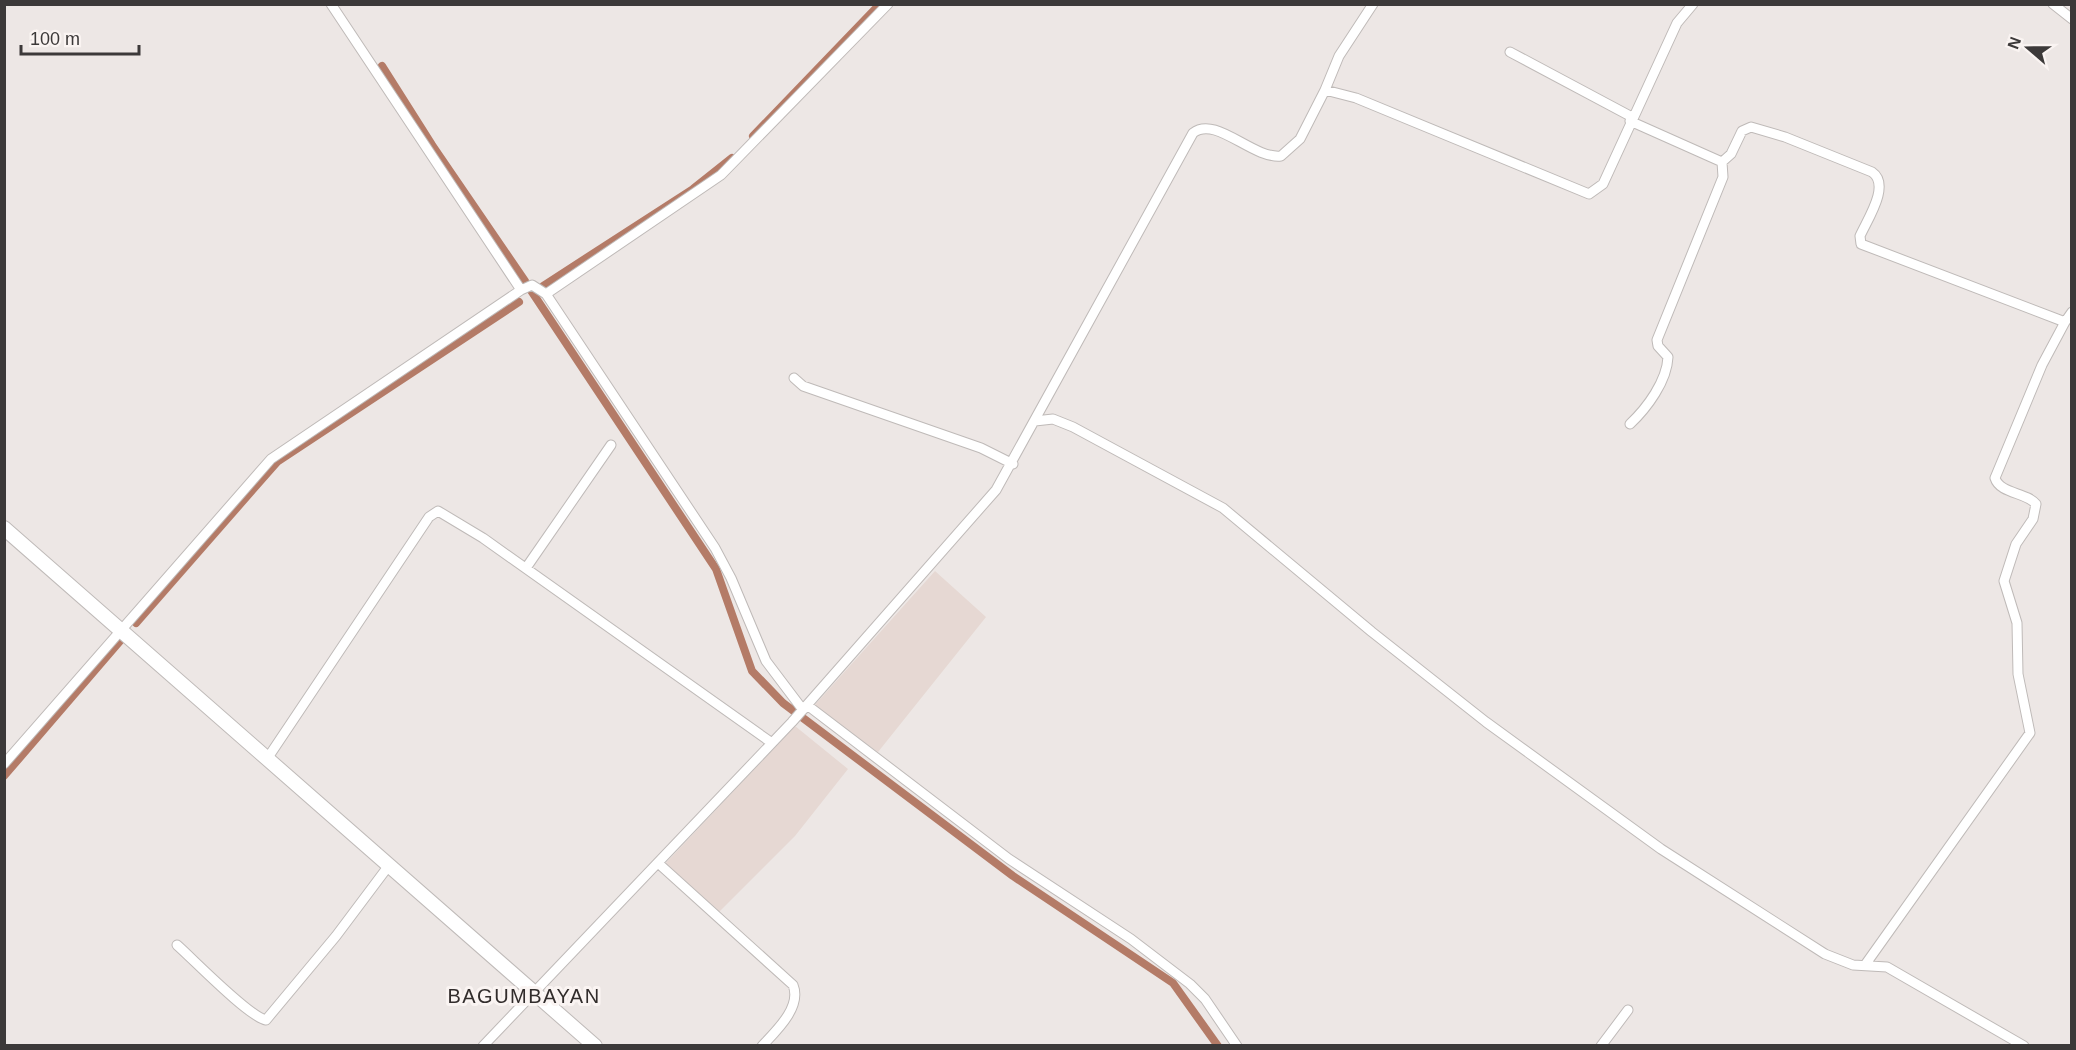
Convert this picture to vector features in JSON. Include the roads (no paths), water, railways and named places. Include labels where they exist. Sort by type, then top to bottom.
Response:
[{"type":"main road","points":[[4,528],[595,1046]]},
{"type":"street","points":[[332,4],[521,290]]},
{"type":"street","points":[[546,294],[722,175],[888,4]]},
{"type":"street","points":[[483,1046],[792,722],[960,534],[996,490],[1193,133],[1198,129],[1214,129],[1261,155],[1281,156],[1300,139],[1340,56],[1373,4]]},
{"type":"street","points":[[1325,90],[1356,98],[1585,194],[1594,193],[1603,184],[1677,23],[1693,4]]},
{"type":"street","points":[[2053,4],[2072,19]]},
{"type":"street","points":[[1510,52],[1631,119],[1722,162]]},
{"type":"street","points":[[1722,162],[1731,154],[1742,131],[1751,127],[1785,137],[1872,172],[1880,183],[1879,191],[1860,236],[1861,244],[2065,322]]},
{"type":"street","points":[[1630,424],[1647,405],[1666,368],[1668,357],[1658,346],[1657,340],[1723,177],[1722,162]]},
{"type":"street","points":[[4,764],[271,459],[521,290],[532,285],[546,294],[715,548],[766,661],[803,709],[1008,859],[1131,939],[1190,984],[1205,999],[1237,1046]]},
{"type":"street","points":[[1865,964],[2030,733],[2017,668],[2017,623],[2004,580],[2016,544],[2032,519],[2036,504],[2031,499],[2000,486],[1995,478],[2042,365],[2072,312]]},
{"type":"street","points":[[794,378],[803,386],[981,448],[1012,464]]},
{"type":"street","points":[[1044,406],[1053,419]]},
{"type":"street","points":[[1035,421],[1053,419],[1083,432],[1223,508],[1371,632],[1486,722],[1661,849],[1825,954],[1845,964],[1887,967],[2024,1046]]},
{"type":"street","points":[[526,568],[611,445]]},
{"type":"street","points":[[267,759],[434,512],[444,513],[526,568],[772,743]]},
{"type":"street","points":[[658,863],[793,985],[795,1000],[791,1010],[762,1046]]},
{"type":"street","points":[[177,945],[258,1018],[266,1020],[336,936],[390,864]]},
{"type":"street","points":[[1601,1046],[1628,1010]]},
{"type":"waterway","points":[[753,136],[880,4]]},
{"type":"waterway","points":[[382,66],[432,145],[525,281]]},
{"type":"waterway","points":[[543,286],[693,189],[732,158]]},
{"type":"waterway","points":[[530,289],[716,569],[752,671],[783,703],[1013,876],[1173,983],[1218,1046]]},
{"type":"waterway","points":[[136,623],[277,462],[519,302]]},
{"type":"waterway","points":[[4,776],[121,640]]},
{"type":"district","name":"BAGUMBAYAN","points":[[524,996]]}]
